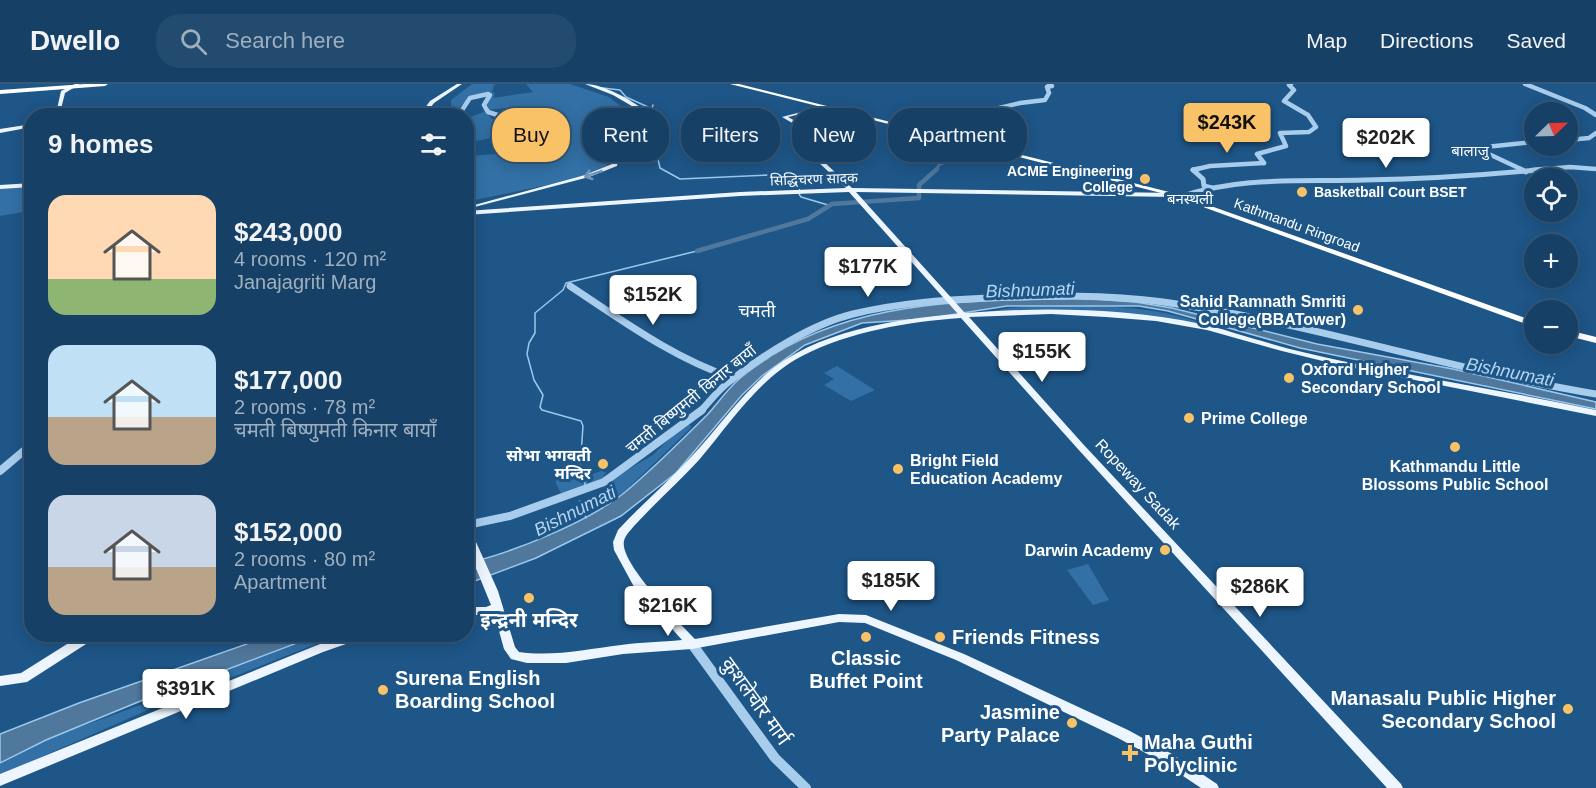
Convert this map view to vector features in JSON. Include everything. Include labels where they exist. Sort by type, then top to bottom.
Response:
[{"type":"highway","points":[[0,92],[105,84]]},
{"type":"highway","name":"Kathmandu Ringroad","points":[[733,84],[888,123]]},
{"type":"highway","name":"Kathmandu Ringroad","points":[[1027,159],[1177,196],[1524,320]]},
{"type":"highway","points":[[1578,336],[1596,340]]},
{"type":"main road","points":[[427,108],[432,102],[460,84]]},
{"type":"main road","points":[[474,209],[587,176],[612,166],[615,161],[604,137],[644,115],[642,108],[615,94],[587,84]]},
{"type":"main road","points":[[58,108],[63,92],[76,85]]},
{"type":"main road","points":[[824,107],[784,117],[815,134],[817,155],[850,190]]},
{"type":"main road","points":[[0,131],[24,126]]},
{"type":"main road","points":[[0,187],[24,186]]},
{"type":"main road","name":"Ropeway Sadak","points":[[850,190],[1396,788]]},
{"type":"main road","name":"सिद्धिचरण सादक","points":[[474,211],[799,191],[1177,196]]},
{"type":"main road","points":[[962,315],[1071,312],[1199,326],[1273,347],[1596,413]]},
{"type":"main road","name":"कुशलेचौर मार्ग","points":[[692,644],[637,582],[618,546],[622,533],[695,458],[751,392],[796,356],[833,339],[886,326],[962,315]]},
{"type":"main road","points":[[474,548],[492,591],[510,649],[515,656],[566,657],[623,649],[692,644],[839,618],[866,619],[960,657],[1123,734],[1167,758],[1212,788]]},
{"type":"main road","points":[[474,611],[486,611],[497,607]]},
{"type":"main road","points":[[0,681],[23,678],[80,642]]},
{"type":"main road","points":[[0,780],[339,642]]},
{"type":"street","points":[[999,108],[1044,100],[1049,93],[1047,87],[1052,86],[1049,84]]},
{"type":"street","points":[[1212,189],[1204,186],[1203,179],[1193,170],[1264,163],[1257,154],[1286,146],[1280,133],[1309,132],[1316,127],[1304,112],[1284,101],[1294,90],[1289,85],[1291,84]]},
{"type":"street","points":[[1525,84],[1585,108],[1596,115]]},
{"type":"street","points":[[463,108],[470,98],[488,94],[490,95],[484,105],[488,112],[492,113]]},
{"type":"street","points":[[1578,139],[1589,138],[1596,133]]},
{"type":"street","points":[[1524,143],[1476,148],[1524,171]]},
{"type":"street","points":[[1560,168],[1596,169]]},
{"type":"street","points":[[1177,196],[1249,182],[1378,180],[1524,172]]},
{"type":"street","points":[[570,285],[654,341],[695,363],[733,378]]},
{"type":"street","name":"चमती बिष्णुमती किनार बायाँ","points":[[474,524],[510,516],[604,482],[698,414],[733,378],[771,352],[824,324],[895,305],[1061,295],[1162,302],[1326,334],[1596,394]]},
{"type":"street","points":[[0,471],[24,451]]},
{"type":"street","name":"कुशलेचौर मार्ग","points":[[692,644],[775,758],[806,788]]},
{"type":"shaded area","points":[[472,84],[498,84],[494,85],[493,98],[533,92],[526,84],[570,84],[609,97],[623,108],[582,108],[582,162],[607,162],[608,164],[600,170],[565,181],[474,200],[474,156],[492,154],[492,162],[570,162],[570,108],[492,108],[488,110],[487,102],[493,94],[490,92],[471,96],[459,108],[451,106],[451,100]]},
{"type":"shaded area","points":[[488,95],[484,109],[492,119],[492,138],[474,142],[474,116],[484,112],[482,104],[486,96],[471,100],[466,108],[464,106],[470,100],[478,96]]},
{"type":"shaded area","points":[[24,186],[24,211],[0,216],[0,187]]},
{"type":"shaded area","points":[[1079,298],[1135,302],[1172,308],[1317,344],[1453,369],[1596,402],[1596,409],[1300,348],[1168,311],[1139,306],[1007,306],[924,319],[862,323],[805,345],[762,376],[742,395],[676,473],[621,516],[536,558],[474,581],[474,561],[549,535],[591,515],[624,493],[687,435],[741,377],[774,354],[809,336],[846,322],[883,312],[961,302]]},
{"type":"shaded area","points":[[1102,306],[1140,309],[1179,316],[1199,322],[1199,325],[1080,312],[974,314],[1009,308]]},
{"type":"shaded area","points":[[1032,347],[1047,362],[1026,366],[1012,351]]},
{"type":"shaded area","points":[[837,366],[875,390],[851,401],[824,385],[834,379],[824,373]]},
{"type":"shaded area","points":[[686,422],[692,427],[623,493],[616,497],[603,488],[625,471],[653,455]]},
{"type":"shaded area","points":[[601,471],[607,473],[603,475],[606,477],[561,494],[555,481],[585,473],[587,476]]},
{"type":"shaded area","points":[[1088,564],[1109,600],[1093,605],[1067,570]]},
{"type":"shaded area","points":[[252,642],[300,642],[194,682],[177,686],[46,740],[0,763],[0,734],[79,703]]},
{"type":"shaded area","points":[[300,642],[321,642],[177,699],[177,693],[194,682]]},
{"type":"shaded area","points":[[173,693],[173,699],[0,775],[0,762],[42,741]]},
{"type":"waterway","points":[[603,88],[620,90],[626,97],[648,107],[650,121],[637,139],[643,149],[658,159],[660,168],[680,179],[770,175],[800,178],[799,194],[801,197],[828,205]]},
{"type":"waterway","points":[[936,170],[945,162]]},
{"type":"waterway","points":[[697,251],[808,219],[832,204],[919,198],[919,185],[936,170]]},
{"type":"waterway","name":"Bishnumati","points":[[585,485],[584,474],[580,469],[583,426],[581,421],[542,410],[540,407],[543,395],[534,380],[527,354],[529,343],[535,333],[535,313],[563,290],[566,283],[697,251]]},
{"type":"waterway","name":"Bishnumati","points":[[580,501],[586,518]]},
{"type":"place","name":"ACME Engineering College","points":[[1145,179]]},
{"type":"place","name":"Basketball Court BSET","points":[[1302,192]]},
{"type":"place","name":"Sahid Ramnath Smriti College(BBATower)","points":[[1358,310]]},
{"type":"place","name":"Oxford Higher Secondary School","points":[[1289,378]]},
{"type":"place","name":"Prime College","points":[[1189,418]]},
{"type":"place","name":"Kathmandu Little Blossoms Public School","points":[[1455,447]]},
{"type":"place","name":"सोभा भगवती मन्दिर","points":[[603,464]]},
{"type":"place","name":"Bright Field Education Academy","points":[[898,469]]},
{"type":"place","name":"Darwin Academy","points":[[1165,550]]},
{"type":"place","name":"इन्द्रनी मन्दिर","points":[[529,598]]},
{"type":"place","name":"Classic Buffet Point","points":[[866,637]]},
{"type":"place","name":"Friends Fitness","points":[[940,637]]},
{"type":"place","name":"Surena English Boarding School","points":[[383,690]]},
{"type":"place","name":"Manasalu Public Higher Secondary School","points":[[1568,709]]},
{"type":"place","name":"Jasmine Party Palace","points":[[1072,723]]},
{"type":"place","name":"Maha Guthi Polyclinic","points":[[1130,753]]},
{"type":"district","name":"बालाजु","points":[[1470,150]]},
{"type":"district","name":"बनस्थली","points":[[1190,198]]},
{"type":"district","name":"चमती","points":[[757,311]]}]
